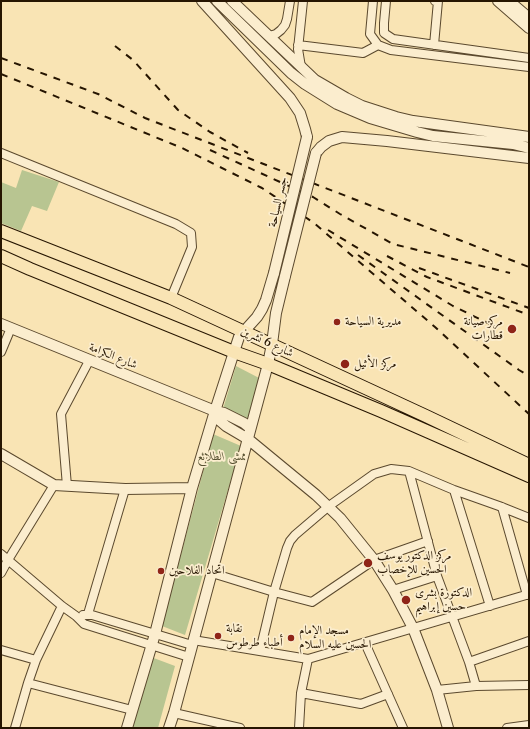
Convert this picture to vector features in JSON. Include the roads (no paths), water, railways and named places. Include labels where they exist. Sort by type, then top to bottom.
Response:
[{"type":"main road","name":"شارع 6 تشرين","points":[[1,231],[171,298],[529,465]]},
{"type":"main road","name":"شارع 6 تشرين","points":[[1,256],[381,411],[529,476]]},
{"type":"street","name":"جسر السياحة","points":[[127,728],[155,634],[192,488],[234,352],[239,337],[257,317],[266,300],[307,137],[301,116],[290,98],[202,1]]},
{"type":"street","points":[[217,1],[290,73],[316,91],[343,106],[375,120],[433,136],[514,144],[529,148]]},
{"type":"street","points":[[232,1],[315,80],[351,101],[379,112],[413,121],[529,137]]},
{"type":"street","points":[[269,36],[282,30],[287,19],[290,1]]},
{"type":"street","points":[[301,67],[298,56],[298,45],[303,1]]},
{"type":"street","points":[[373,1],[370,34],[378,45],[390,50],[529,67]]},
{"type":"street","points":[[386,1],[384,33],[393,39],[528,57]]},
{"type":"street","points":[[434,45],[438,2],[435,1]]},
{"type":"street","points":[[498,1],[529,28]]},
{"type":"street","points":[[512,2],[529,18]]},
{"type":"street","points":[[298,45],[363,53],[378,45]]},
{"type":"street","name":"جسر السياحة","points":[[169,728],[268,364],[276,314],[316,153],[329,141],[342,136],[387,140],[529,158]]},
{"type":"street","points":[[1,153],[176,224],[191,233],[192,247],[171,298]]},
{"type":"street","points":[[1,352],[6,326]]},
{"type":"street","name":"شارع الكرامة","points":[[6,326],[215,411],[224,412],[240,420],[249,427],[249,434],[329,506],[374,560],[414,628],[437,690],[448,728]]},
{"type":"street","points":[[67,486],[61,414],[89,361]]},
{"type":"street","points":[[1,454],[54,485],[125,489],[192,488]]},
{"type":"street","points":[[260,651],[274,592],[290,541],[329,506],[374,474],[392,469],[409,472],[529,518]]},
{"type":"street","points":[[409,472],[437,576],[469,662],[476,686]]},
{"type":"street","points":[[1,573],[54,485]]},
{"type":"street","points":[[88,614],[125,489]]},
{"type":"street","points":[[454,490],[490,606]]},
{"type":"street","points":[[76,616],[88,614],[155,634],[193,642],[260,651],[308,660],[528,594],[502,507]]},
{"type":"street","points":[[212,573],[312,602],[374,560],[428,541]]},
{"type":"street","points":[[1,554],[62,606],[76,616],[81,622],[88,626],[189,657]]},
{"type":"street","points":[[393,590],[437,576]]},
{"type":"street","points":[[15,728],[36,660],[62,606]]},
{"type":"street","points":[[469,662],[529,641]]},
{"type":"street","points":[[365,643],[403,728]]},
{"type":"street","points":[[1,650],[36,660]]},
{"type":"street","points":[[298,728],[301,693],[308,660]]},
{"type":"street","points":[[28,683],[132,710]]},
{"type":"street","points":[[437,690],[476,686],[529,685]]},
{"type":"street","points":[[301,693],[361,704],[388,694]]},
{"type":"street","points":[[174,713],[240,728]]},
{"type":"street","points":[[507,728],[529,725]]},
{"type":"railway","points":[[115,46],[133,60],[178,110],[210,132],[248,153]]},
{"type":"railway","points":[[1,58],[98,94],[145,118],[529,267]]},
{"type":"railway","points":[[1,74],[182,148],[262,188],[314,223],[435,327],[529,414]]},
{"type":"railway","points":[[210,150],[313,197],[393,244],[510,273]]},
{"type":"railway","points":[[328,230],[453,306],[496,327]]},
{"type":"railway","points":[[358,255],[529,376]]},
{"type":"railway","points":[[387,256],[427,277],[529,315]]},
{"type":"railway","points":[[419,268],[529,308]]},
{"type":"place","name":"مديرية السياحة","points":[[337,322]]},
{"type":"place","name":"مركز صيانة قطارات","points":[[512,329]]},
{"type":"place","name":"مركز الأثيل","points":[[345,364]]},
{"type":"place","name":"مركز الدكتور يوسف الحسين للإخصاب","points":[[368,563]]},
{"type":"place","name":"اتحاد الفلاحين","points":[[161,571]]},
{"type":"place","name":"الدكتورة بشرى حسين إبراهيم","points":[[406,600]]},
{"type":"place","name":"نقابة أطباء طرطوس","points":[[218,636]]},
{"type":"place","name":"مسجد الإمام الحسين عليه السلام","points":[[291,638]]},
{"type":"park label","name":"ممشى الطلائع","points":[[222,457]]}]
